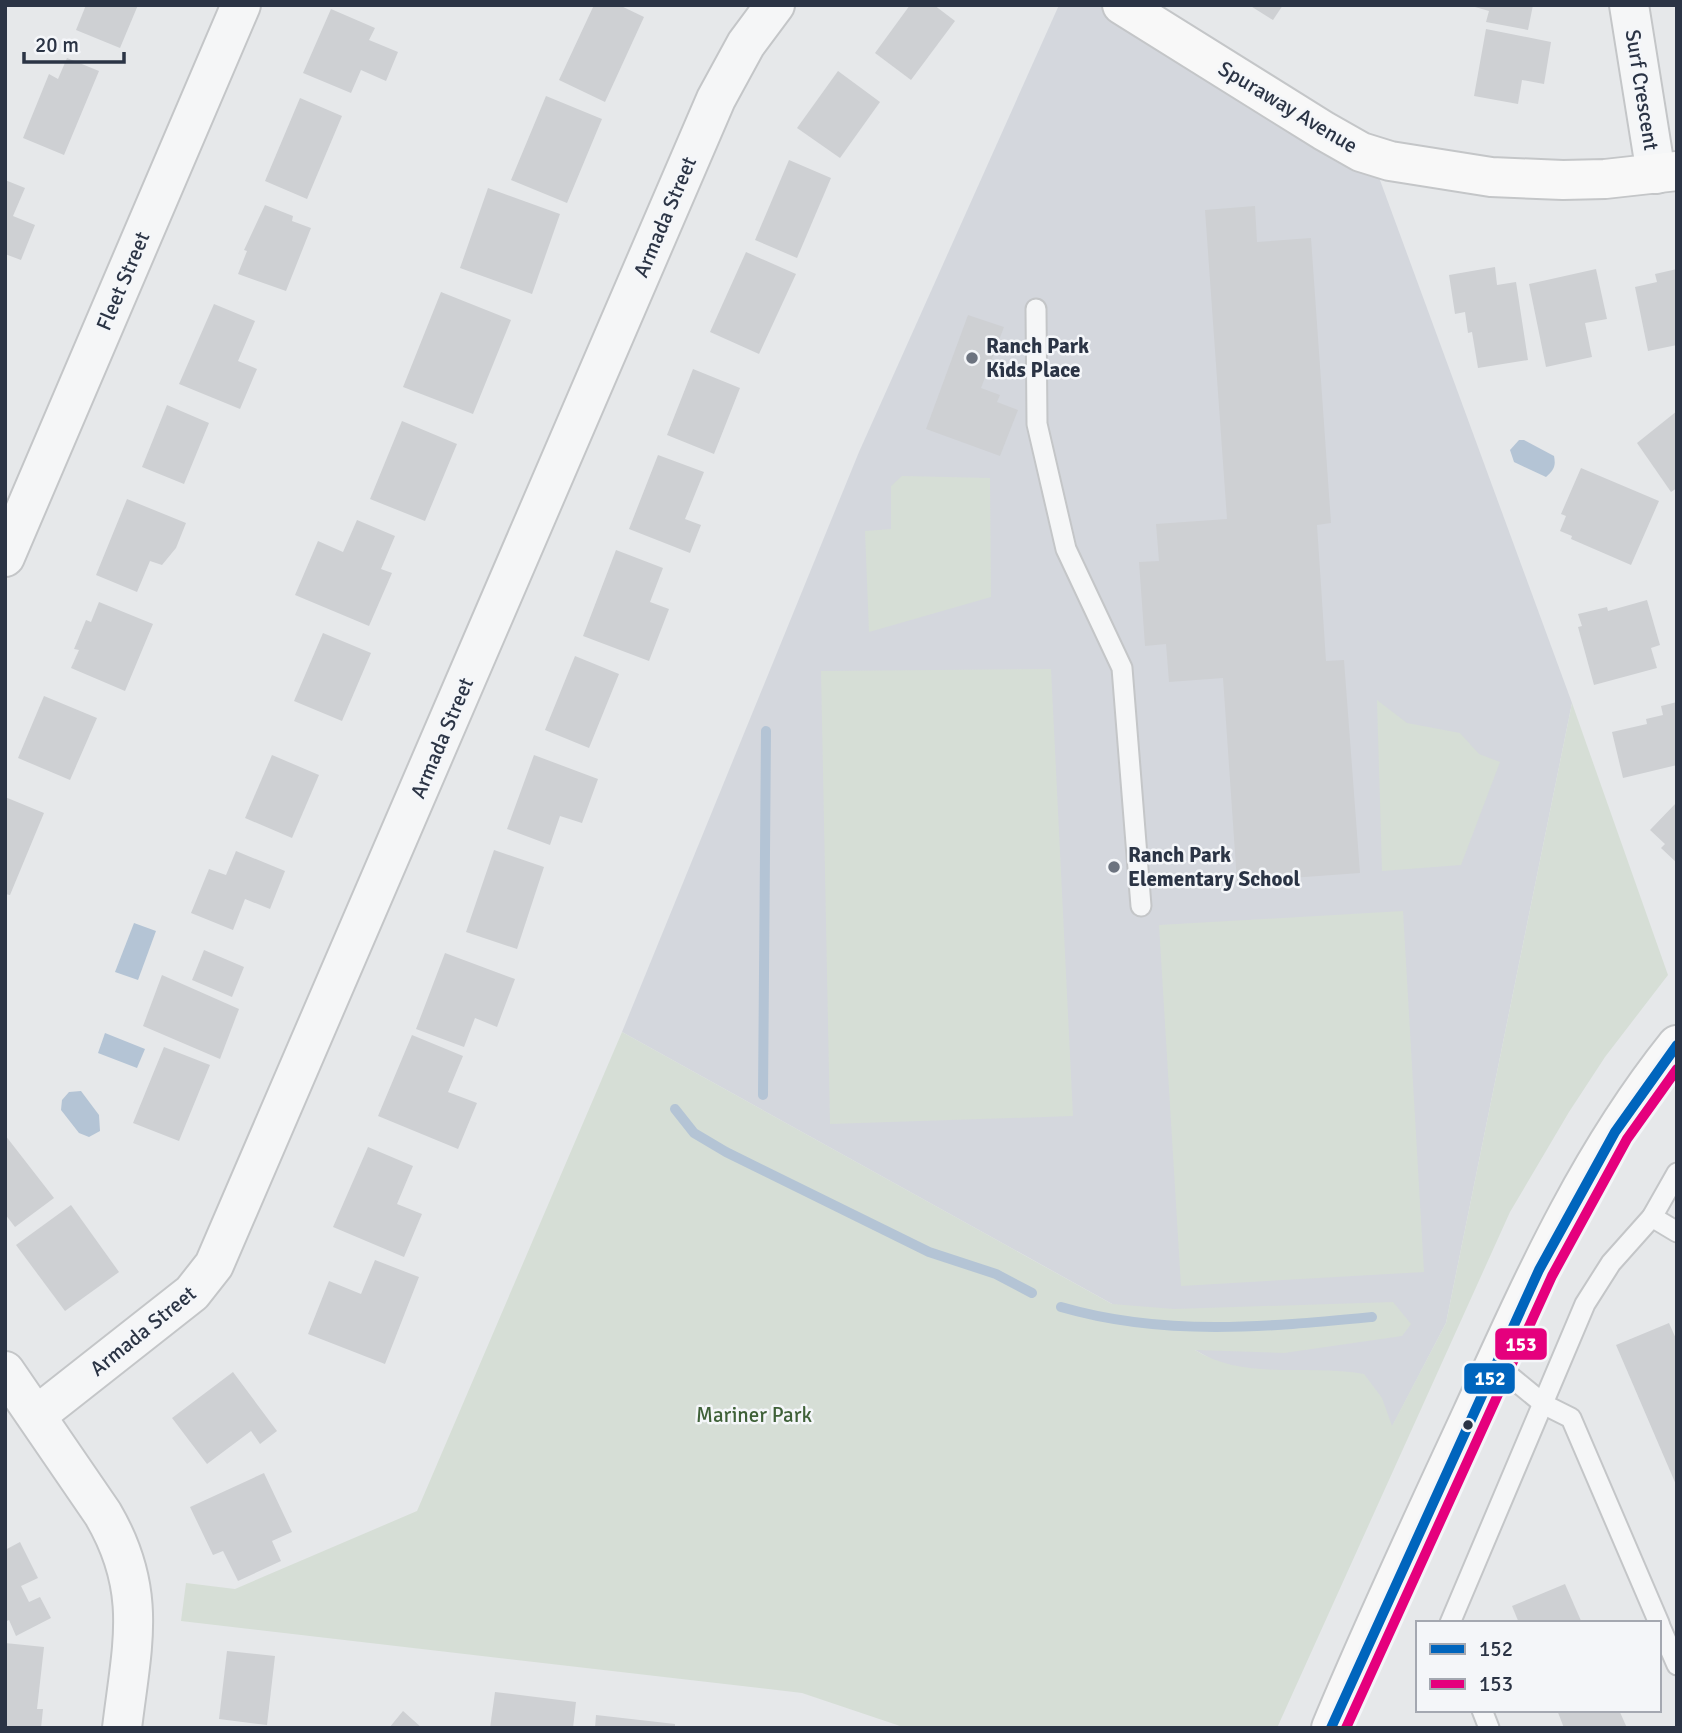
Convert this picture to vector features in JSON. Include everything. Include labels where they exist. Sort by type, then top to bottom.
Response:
[{"type":"main road","name":"Spuraway Avenue","points":[[1122,5],[1361,152],[1390,161],[1491,177],[1584,180],[1667,172]]},
{"type":"main road","points":[[1331,1728],[1495,1364],[1577,1193],[1645,1084],[1677,1045]]},
{"type":"street","name":"Fleet Street","points":[[5,557],[241,5]]},
{"type":"street","name":"Armada Street","points":[[37,1415],[192,1293],[214,1265],[716,99],[746,44],[775,5]]},
{"type":"street","name":"Surf Crescent","points":[[1629,5],[1667,172]]},
{"type":"street","points":[[5,1371],[103,1514],[116,1537],[131,1576],[135,1610],[122,1728]]},
{"type":"lane","points":[[1036,309],[1037,424],[1066,549],[1122,668],[1141,906]]},
{"type":"lane","points":[[1451,1621],[1545,1405],[1585,1304],[1611,1263],[1651,1217],[1677,1173]]},
{"type":"lane","points":[[1651,1217],[1677,1232]]},
{"type":"lane","points":[[1495,1364],[1545,1405],[1571,1418],[1658,1621]]},
{"type":"lane","points":[[1661,1628],[1677,1665]]},
{"type":"shaded area","name":"Ranch Park Elementary School","points":[[1059,5],[1115,5],[1373,161],[1572,703],[1446,1323],[1379,1452],[622,1032],[859,452]]},
{"type":"green space","points":[[902,476],[990,478],[991,597],[869,632],[865,531],[891,529],[891,486]]},
{"type":"green space","points":[[1051,669],[1073,1116],[830,1124],[821,671]]},
{"type":"green space","points":[[1377,700],[1407,723],[1460,733],[1479,754],[1500,762],[1461,865],[1382,871]]},
{"type":"green space","name":"Mariner Park","points":[[1572,703],[1668,975],[1605,1057],[1510,1212],[1277,1728],[906,1728],[802,1693],[181,1621],[186,1583],[235,1589],[417,1511],[622,1032],[1112,1304],[1174,1309],[1393,1302],[1411,1324],[1402,1336],[1284,1353],[1195,1350],[1214,1360],[1256,1369],[1364,1374],[1382,1398],[1392,1426],[1446,1323]]},
{"type":"green space","points":[[1403,911],[1424,1272],[1181,1286],[1159,925]]},
{"type":"water","points":[[1519,440],[1554,456],[1554,468],[1546,477],[1514,462],[1510,450]]},
{"type":"water","points":[[134,923],[156,931],[138,980],[115,972]]},
{"type":"water","points":[[105,1033],[145,1049],[137,1068],[98,1053]]},
{"type":"water","points":[[81,1091],[99,1115],[100,1131],[89,1137],[79,1133],[61,1110],[62,1100],[69,1092]]},
{"type":"building","points":[[86,5],[138,5],[120,48],[76,30]]},
{"type":"building","points":[[594,5],[619,5],[644,17],[605,102],[559,80]]},
{"type":"building","points":[[910,5],[934,5],[955,21],[911,80],[875,53]]},
{"type":"building","points":[[1249,5],[1283,5],[1273,20]]},
{"type":"building","points":[[1468,5],[1533,5],[1528,30],[1486,22],[1489,11]]},
{"type":"building","points":[[331,9],[375,28],[369,40],[398,52],[386,81],[361,70],[351,93],[303,73]]},
{"type":"building","points":[[1486,29],[1551,42],[1544,84],[1522,80],[1518,104],[1474,96]]},
{"type":"building","points":[[67,58],[99,71],[64,155],[23,138],[49,74],[58,79]]},
{"type":"building","points":[[838,71],[880,102],[840,158],[797,128]]},
{"type":"building","points":[[546,96],[602,119],[567,203],[511,180]]},
{"type":"building","points":[[300,98],[342,116],[307,199],[265,181]]},
{"type":"building","points":[[789,160],[831,178],[797,258],[755,240]]},
{"type":"building","points":[[5,180],[25,188],[13,216],[35,225],[21,260],[5,254]]},
{"type":"building","points":[[488,188],[560,214],[532,294],[460,268]]},
{"type":"building","points":[[265,205],[293,216],[292,221],[311,228],[286,291],[238,274],[247,251],[244,250]]},
{"type":"building","points":[[1255,206],[1257,242],[1311,238],[1331,523],[1317,525],[1326,661],[1344,660],[1360,873],[1237,882],[1223,678],[1169,682],[1166,644],[1145,646],[1139,562],[1159,561],[1156,524],[1227,519],[1205,210]]},
{"type":"building","points":[[746,252],[796,274],[759,354],[710,332]]},
{"type":"building","points":[[1495,267],[1497,285],[1516,282],[1528,360],[1478,368],[1472,332],[1468,333],[1465,312],[1455,314],[1449,275]]},
{"type":"building","points":[[1596,269],[1607,319],[1585,323],[1592,357],[1546,367],[1529,284]]},
{"type":"building","points":[[1677,269],[1677,345],[1648,351],[1635,287],[1657,282],[1655,274]]},
{"type":"building","points":[[441,292],[511,320],[473,414],[403,387]]},
{"type":"building","points":[[214,304],[255,321],[238,361],[257,369],[240,409],[179,384]]},
{"type":"building","name":"Ranch Park Kids Place","points":[[968,315],[1004,327],[981,388],[1000,395],[997,402],[1018,410],[1000,456],[926,429]]},
{"type":"building","points":[[693,369],[740,388],[714,454],[667,435]]},
{"type":"building","points":[[167,405],[209,423],[184,484],[142,467]]},
{"type":"building","points":[[1677,411],[1677,488],[1671,492],[1637,443]]},
{"type":"building","points":[[402,421],[457,444],[425,521],[370,499]]},
{"type":"building","points":[[658,455],[704,472],[685,519],[701,525],[690,553],[629,529]]},
{"type":"building","points":[[1581,468],[1659,501],[1631,565],[1571,539],[1572,536],[1560,531],[1566,516],[1561,514]]},
{"type":"building","points":[[127,499],[186,523],[176,548],[162,565],[150,561],[137,592],[96,575]]},
{"type":"building","points":[[357,520],[395,536],[381,569],[392,573],[369,626],[295,595],[318,541],[343,552]]},
{"type":"building","points":[[616,550],[663,568],[650,602],[669,609],[649,661],[583,636]]},
{"type":"building","points":[[1647,600],[1660,645],[1651,648],[1657,668],[1594,685],[1578,627],[1582,626],[1578,614],[1607,607],[1608,611]]},
{"type":"building","points":[[99,602],[153,624],[125,691],[71,668],[79,650],[74,649],[86,620],[91,622]]},
{"type":"building","points":[[323,633],[371,653],[342,721],[294,701]]},
{"type":"building","points":[[575,656],[619,674],[589,748],[545,730]]},
{"type":"building","points":[[44,696],[97,718],[70,780],[18,758]]},
{"type":"building","points":[[1677,702],[1677,765],[1623,778],[1612,732],[1647,724],[1646,719],[1663,715],[1661,706]]},
{"type":"building","points":[[272,755],[319,775],[292,838],[245,818]]},
{"type":"building","points":[[534,755],[598,779],[582,823],[560,816],[550,845],[507,829]]},
{"type":"building","points":[[5,797],[44,813],[10,895],[5,894]]},
{"type":"building","points":[[1677,802],[1677,863],[1661,848],[1665,844],[1650,830]]},
{"type":"building","points":[[494,850],[544,867],[517,949],[466,932]]},
{"type":"building","points":[[236,851],[285,871],[270,909],[245,899],[233,930],[191,913],[209,869],[226,875]]},
{"type":"building","points":[[204,950],[244,967],[232,997],[192,980]]},
{"type":"building","points":[[445,953],[515,979],[497,1027],[475,1018],[464,1047],[416,1029]]},
{"type":"building","points":[[162,975],[239,1009],[220,1059],[143,1026]]},
{"type":"building","points":[[412,1035],[463,1056],[448,1092],[477,1103],[458,1149],[378,1116]]},
{"type":"building","points":[[164,1047],[210,1065],[179,1141],[133,1123]]},
{"type":"building","points":[[5,1135],[54,1198],[15,1227],[5,1214]]},
{"type":"building","points":[[368,1147],[413,1166],[397,1204],[422,1214],[404,1257],[333,1227]]},
{"type":"building","points":[[71,1205],[119,1272],[65,1311],[16,1245]]},
{"type":"building","points":[[375,1260],[419,1277],[385,1364],[308,1334],[329,1281],[361,1294]]},
{"type":"building","points":[[1669,1323],[1677,1341],[1677,1487],[1616,1345]]},
{"type":"building","points":[[233,1372],[277,1431],[260,1444],[251,1431],[207,1464],[172,1418]]},
{"type":"building","points":[[264,1473],[292,1532],[272,1541],[281,1561],[238,1581],[223,1551],[213,1555],[190,1507]]},
{"type":"building","points":[[20,1542],[38,1578],[21,1586],[29,1602],[40,1597],[51,1618],[16,1636],[9,1620],[5,1622],[5,1550]]},
{"type":"building","points":[[1565,1584],[1581,1621],[1518,1621],[1512,1606]]},
{"type":"building","points":[[5,1643],[44,1647],[37,1709],[43,1709],[41,1728],[5,1728]]},
{"type":"building","points":[[227,1651],[275,1656],[267,1725],[219,1719]]},
{"type":"building","points":[[495,1692],[576,1702],[573,1728],[490,1728]]},
{"type":"building","points":[[403,1711],[422,1728],[389,1728]]},
{"type":"building","points":[[1558,1712],[1620,1712],[1627,1728],[1564,1728]]},
{"type":"building","points":[[596,1715],[675,1724],[675,1728],[595,1728]]},
{"type":"waterway","points":[[763,1095],[766,731]]},
{"type":"waterway","points":[[675,1109],[694,1133],[726,1152],[929,1252],[996,1274],[1032,1293]]},
{"type":"waterway","points":[[1061,1307],[1138,1323],[1177,1326],[1255,1326],[1372,1317]]},
{"type":"transit line","name":"152","points":[[1331,1728],[1539,1270],[1615,1132],[1677,1045]]},
{"type":"transit line","name":"153","points":[[1346,1728],[1552,1276],[1627,1139],[1677,1069]]},
{"type":"place","name":"Ranch Park Kids Place","points":[[972,358]]},
{"type":"place","name":"Ranch Park Elementary School","points":[[1114,867]]}]
